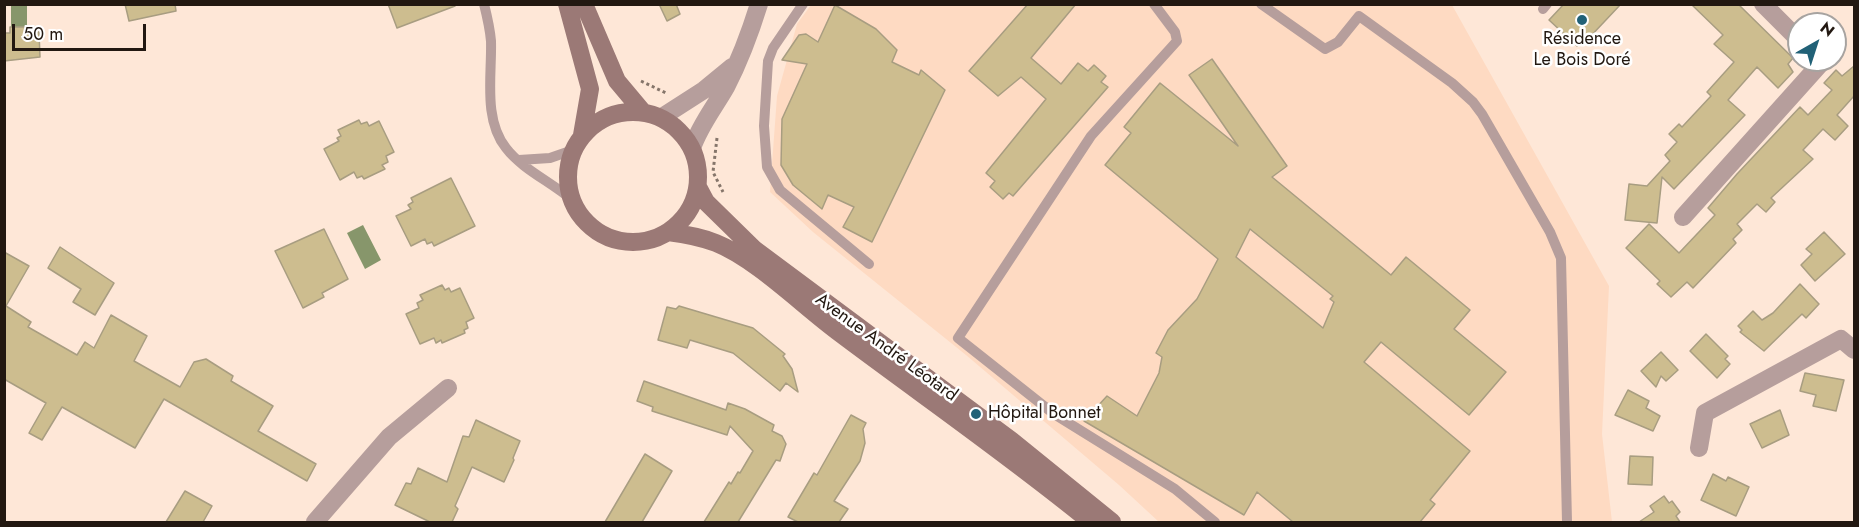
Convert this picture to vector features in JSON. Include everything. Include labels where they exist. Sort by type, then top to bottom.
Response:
[{"type":"main road","points":[[567,4],[590,89],[567,174],[571,199],[587,223],[611,239],[640,242],[668,232],[688,213],[698,187],[698,167],[692,148],[674,125],[662,117],[643,112],[626,111],[609,115],[594,123],[577,143]]},
{"type":"main road","points":[[584,4],[617,81],[643,112]]},
{"type":"main road","name":"Avenue André Léotard","points":[[698,187],[706,202],[754,249],[1004,435],[1112,522]]},
{"type":"main road","name":"Avenue André Léotard","points":[[668,232],[691,235],[718,243],[746,261],[837,332],[1004,453],[1091,522]]},
{"type":"street","points":[[692,148],[698,132],[738,62],[749,37],[759,4]]},
{"type":"street","points":[[1763,4],[1787,28]]},
{"type":"street","points":[[662,117],[704,90],[738,62]]},
{"type":"street","points":[[1683,217],[1813,72]]},
{"type":"street","points":[[1699,448],[1705,413],[1841,339],[1854,350]]},
{"type":"street","points":[[315,522],[389,437],[448,388]]},
{"type":"lane","points":[[484,4],[491,37],[491,110],[497,134],[507,149],[519,160],[571,199]]},
{"type":"lane","points":[[803,4],[773,48],[768,61],[764,126],[767,167],[780,190],[869,264]]},
{"type":"lane","points":[[1154,4],[1175,32],[1177,41],[1091,136],[958,338],[1054,414],[1175,489],[1215,522]]},
{"type":"lane","points":[[1261,4],[1325,49],[1338,42],[1359,16],[1452,83],[1473,102],[1482,114],[1550,232],[1561,258],[1568,522]]},
{"type":"lane","points":[[519,160],[550,158],[577,143]]},
{"type":"path","points":[[637,78],[670,94]]},
{"type":"shaded area","points":[[11,5],[27,5],[27,27],[11,27]]},
{"type":"shaded area","points":[[811,5],[1452,5],[1609,286],[1602,434],[1612,522],[1159,522],[1119,485],[966,355],[813,232],[770,192],[777,96],[797,24]]},
{"type":"shaded area","points":[[363,225],[381,260],[365,269],[347,233]]},
{"type":"building","points":[[125,4],[175,4],[176,11],[129,21]]},
{"type":"building","points":[[388,4],[455,4],[455,6],[397,28]]},
{"type":"building","points":[[659,4],[676,4],[680,14],[667,21]]},
{"type":"building","points":[[1028,4],[1076,4],[1031,58],[1061,84],[1078,63],[1088,71],[1094,65],[1106,76],[1101,82],[1108,87],[1013,196],[1009,193],[1003,199],[990,187],[995,181],[986,173],[1046,99],[1021,77],[998,96],[969,71]]},
{"type":"building","name":"Résidence Le Bois Doré","points":[[1564,4],[1621,4],[1588,39],[1586,36],[1577,46],[1549,20]]},
{"type":"building","points":[[1691,4],[1738,4],[1787,52],[1787,72],[1793,72],[1778,88],[1757,67],[1728,100],[1745,115],[1674,189],[1662,177],[1657,223],[1625,220],[1629,184],[1647,186],[1670,161],[1665,155],[1677,142],[1669,134],[1679,124],[1682,127],[1711,96],[1707,92],[1734,62],[1714,44],[1723,35]]},
{"type":"building","points":[[835,5],[876,29],[897,50],[892,62],[919,75],[921,70],[945,90],[872,242],[843,227],[854,207],[828,195],[822,209],[793,185],[781,165],[782,119],[807,64],[782,60],[799,35],[806,34],[818,42]]},
{"type":"building","points":[[10,27],[28,27],[28,32],[39,32],[40,57],[4,61],[4,33],[10,33]]},
{"type":"building","points":[[1212,59],[1287,166],[1272,177],[1391,275],[1406,257],[1470,310],[1454,329],[1506,372],[1469,415],[1381,342],[1364,362],[1470,451],[1430,500],[1435,504],[1420,522],[1293,522],[1257,492],[1244,515],[1084,421],[1107,396],[1137,416],[1159,373],[1162,357],[1156,353],[1168,330],[1197,299],[1218,259],[1105,165],[1131,133],[1124,127],[1160,83],[1238,146],[1189,75]],"holes":[[[1250,229],[1333,296],[1330,299],[1334,302],[1323,328],[1236,257]]]},
{"type":"building","points":[[1854,66],[1854,96],[1837,115],[1848,126],[1835,140],[1823,129],[1803,150],[1813,159],[1771,198],[1775,202],[1766,212],[1757,204],[1737,224],[1742,230],[1733,239],[1736,243],[1693,288],[1687,282],[1671,297],[1657,284],[1660,281],[1626,248],[1649,224],[1679,253],[1715,215],[1708,208],[1737,174],[1800,107],[1808,115],[1832,90],[1824,83],[1834,72],[1842,76]]},
{"type":"building","points":[[359,120],[361,124],[367,122],[369,126],[379,121],[394,152],[386,156],[388,162],[382,165],[385,169],[364,179],[362,176],[357,178],[354,172],[340,180],[324,149],[339,141],[337,138],[341,136],[338,130]]},
{"type":"building","points":[[451,178],[475,226],[434,246],[432,242],[427,244],[425,239],[411,246],[396,216],[411,209],[408,205],[413,202],[411,198]]},
{"type":"building","points":[[324,229],[348,279],[322,293],[324,297],[303,308],[275,251]]},
{"type":"building","points":[[1824,232],[1845,254],[1815,281],[1801,265],[1812,254],[1806,249]]},
{"type":"building","points":[[60,247],[114,283],[95,315],[73,302],[81,289],[48,268]]},
{"type":"building","points":[[4,252],[29,266],[6,306],[31,322],[28,327],[77,355],[85,342],[94,348],[111,315],[147,336],[134,361],[180,387],[194,362],[206,359],[233,376],[231,381],[273,406],[258,431],[316,464],[307,481],[164,399],[135,448],[62,407],[42,440],[29,433],[46,403],[4,379]]},
{"type":"building","points":[[1800,284],[1819,304],[1806,318],[1802,314],[1764,351],[1740,332],[1742,330],[1738,326],[1753,311],[1762,320],[1773,313]]},
{"type":"building","points":[[442,285],[445,290],[449,288],[451,292],[460,288],[474,318],[466,322],[468,328],[464,330],[465,333],[442,343],[441,340],[436,343],[434,338],[420,344],[406,314],[419,308],[417,303],[423,300],[420,295]]},
{"type":"building","points":[[679,306],[753,328],[785,354],[783,356],[792,369],[798,392],[786,383],[780,391],[733,353],[690,340],[687,348],[658,340],[667,307],[676,309]]},
{"type":"building","points":[[1706,334],[1728,356],[1725,359],[1730,364],[1717,378],[1690,351]]},
{"type":"building","points":[[1661,352],[1678,370],[1666,381],[1661,376],[1656,387],[1641,371]]},
{"type":"building","points":[[1805,373],[1844,380],[1836,411],[1813,406],[1816,395],[1800,391]]},
{"type":"building","points":[[644,381],[726,410],[728,403],[745,409],[774,425],[772,431],[782,436],[786,444],[780,461],[776,460],[738,522],[704,522],[729,482],[731,484],[738,472],[740,473],[753,451],[730,426],[727,435],[652,411],[653,407],[637,401]]},
{"type":"building","points":[[1628,390],[1649,401],[1646,408],[1660,416],[1653,431],[1615,415]]},
{"type":"building","points":[[1780,410],[1789,435],[1762,448],[1750,424]]},
{"type":"building","points":[[851,415],[866,423],[863,429],[865,443],[860,461],[834,501],[848,509],[839,522],[798,522],[788,517],[814,473],[817,475]]},
{"type":"building","points":[[476,420],[520,441],[504,482],[472,467],[455,506],[458,509],[452,522],[430,522],[395,505],[406,483],[411,484],[418,468],[447,482],[463,436],[469,437]]},
{"type":"building","points":[[645,454],[672,471],[642,522],[605,522]]},
{"type":"building","points":[[1630,456],[1653,457],[1652,485],[1628,484]]},
{"type":"building","points":[[1713,474],[1726,481],[1728,477],[1749,487],[1736,516],[1701,500]]},
{"type":"building","points":[[185,491],[212,506],[203,522],[166,522]]},
{"type":"building","points":[[1664,496],[1669,503],[1672,501],[1680,512],[1676,516],[1680,522],[1639,522],[1654,512],[1650,506]]},
{"type":"place","name":"Résidence Le Bois Doré","points":[[1582,20]]},
{"type":"place","name":"Hôpital Bonnet","points":[[976,414]]}]
